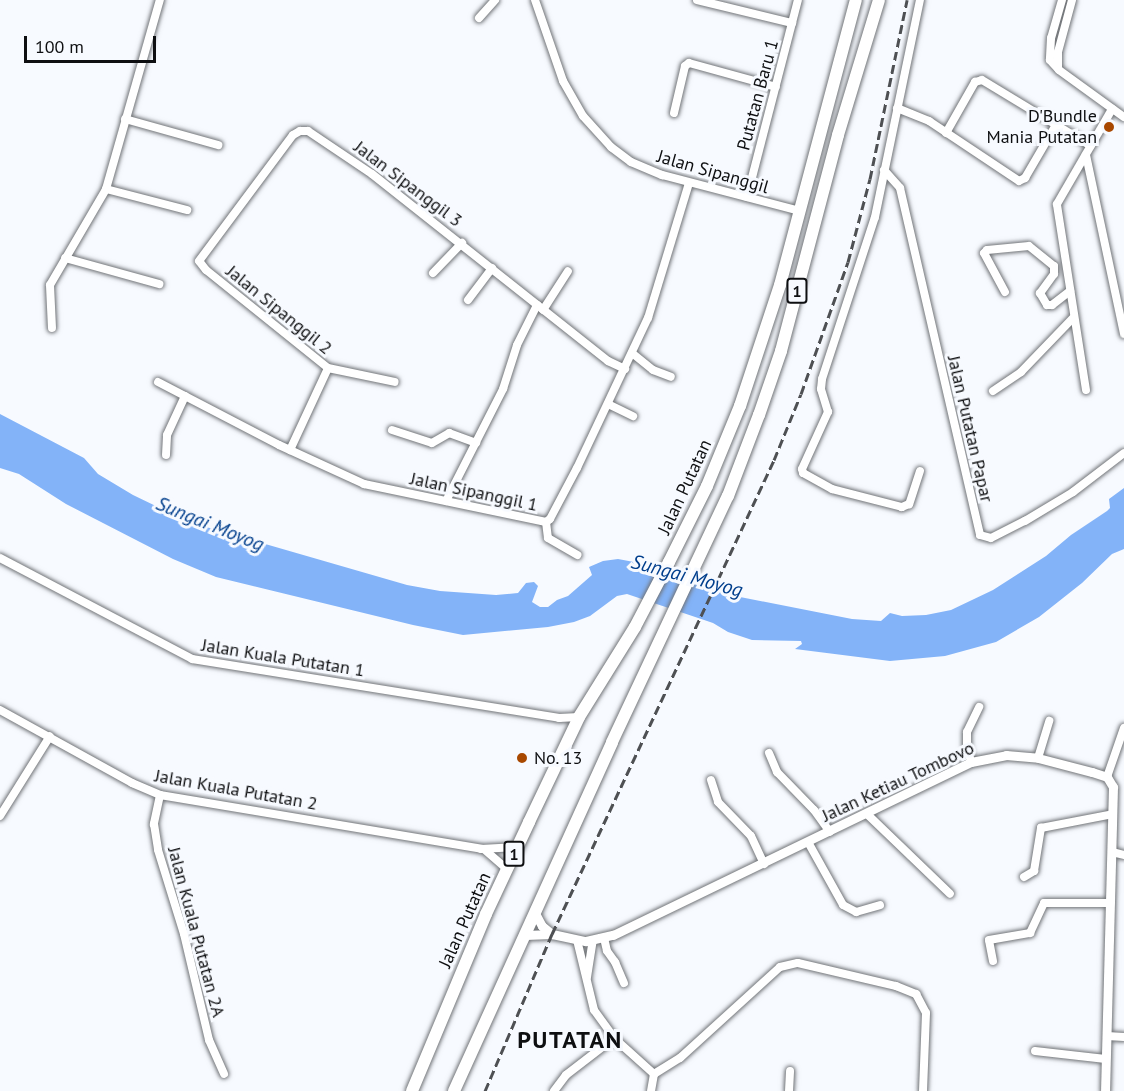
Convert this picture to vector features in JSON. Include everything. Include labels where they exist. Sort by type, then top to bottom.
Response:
[{"type":"highway","name":"1","points":[[454,1091],[690,574],[728,496],[771,381],[879,0]]},
{"type":"highway","points":[[855,4],[874,14]]},
{"type":"highway","name":"Jalan Putatan","points":[[412,1091],[517,847],[579,717],[634,627],[707,486],[753,374],[800,211],[855,4]]},
{"type":"street","points":[[52,328],[50,285],[106,189],[160,0]]},
{"type":"street","points":[[479,18],[495,0]]},
{"type":"street","name":"Jalan Sipanggil","points":[[535,0],[563,81],[593,130],[631,162],[689,183],[800,211]]},
{"type":"street","points":[[697,0],[792,23]]},
{"type":"street","name":"Putatan Baru 1","points":[[747,197],[798,0]]},
{"type":"street","points":[[920,0],[863,260],[822,379],[821,389],[828,412],[802,472],[845,494],[875,498],[902,507],[909,504],[920,471]]},
{"type":"street","points":[[1062,0],[1049,54],[1059,70],[1124,117]]},
{"type":"street","points":[[1059,70],[1058,52],[1072,0]]},
{"type":"street","points":[[674,114],[685,66],[689,63],[777,87]]},
{"type":"street","points":[[946,133],[975,82],[982,80],[1091,146]]},
{"type":"street","points":[[897,108],[920,116],[1019,181],[1025,178],[1056,125]]},
{"type":"street","points":[[1086,390],[1057,204],[1112,109]]},
{"type":"street","points":[[125,119],[218,145]]},
{"type":"street","name":"Jalan Sipanggil 3","points":[[199,261],[293,135],[300,130],[308,131],[372,174],[462,243],[608,361],[625,369]]},
{"type":"street","points":[[1086,155],[1124,334]]},
{"type":"street","name":"Jalan Putatan Papar","points":[[884,170],[900,188],[980,535],[991,538],[1025,521],[1073,492],[1124,453]]},
{"type":"street","name":"Jalan Sipanggil 1","points":[[158,382],[290,450],[364,484],[546,522],[550,519],[577,468],[648,318],[689,183]]},
{"type":"street","points":[[106,189],[187,210]]},
{"type":"street","points":[[433,273],[462,243]]},
{"type":"street","points":[[1005,292],[984,257],[987,250],[1029,246],[1054,266],[1054,274],[1040,293],[1047,305],[1052,305],[1070,291]]},
{"type":"street","points":[[65,258],[159,284]]},
{"type":"street","name":"Jalan Sipanggil 2","points":[[199,261],[206,270],[328,368],[290,450]]},
{"type":"street","points":[[468,300],[492,268]]},
{"type":"street","points":[[446,501],[503,389],[517,345],[567,271]]},
{"type":"street","points":[[993,391],[1021,372],[1074,317]]},
{"type":"street","points":[[632,353],[653,370],[670,377]]},
{"type":"street","points":[[328,368],[395,382]]},
{"type":"street","points":[[166,455],[166,435],[185,396]]},
{"type":"street","points":[[608,404],[633,416]]},
{"type":"street","points":[[392,429],[432,443],[449,433],[476,443]]},
{"type":"street","points":[[546,522],[548,538],[577,555]]},
{"type":"street","name":"Jalan Kuala Putatan 1","points":[[0,558],[192,659],[566,719],[579,717]]},
{"type":"street","points":[[971,762],[967,746],[968,732],[979,706]]},
{"type":"street","name":"Jalan Kuala Putatan 2","points":[[0,710],[132,783],[160,795],[485,850],[517,847]]},
{"type":"street","points":[[548,716],[563,725],[571,736]]},
{"type":"street","points":[[1038,758],[1049,721]]},
{"type":"street","points":[[1105,1091],[1113,814],[1113,787],[1107,777],[1124,728]]},
{"type":"street","points":[[0,816],[50,736]]},
{"type":"street","points":[[770,753],[777,771],[814,810],[830,832]]},
{"type":"street","name":"Jalan Ketiau Tombovo","points":[[525,935],[552,934],[577,940],[604,938],[764,864],[971,762],[1006,755],[1038,758],[1107,777]]},
{"type":"street","points":[[711,780],[718,802],[751,836],[764,864]]},
{"type":"street","name":"Jalan Kuala Putatan 2A","points":[[160,795],[154,824],[158,850],[186,945],[211,1049],[224,1074]]},
{"type":"street","points":[[867,814],[950,894]]},
{"type":"street","points":[[1024,877],[1034,871],[1041,828],[1113,814]]},
{"type":"street","points":[[808,842],[843,905],[856,912],[880,905]]},
{"type":"street","points":[[485,850],[507,869]]},
{"type":"street","points":[[1112,852],[1124,855]]},
{"type":"street","points":[[993,961],[989,940],[1030,933],[1044,903],[1109,903]]},
{"type":"street","points":[[535,913],[542,926],[552,934]]},
{"type":"street","points":[[604,938],[607,951],[615,962],[624,983]]},
{"type":"street","points":[[577,940],[594,1010],[614,1038],[654,1074]]},
{"type":"street","points":[[587,978],[593,940]]},
{"type":"street","points":[[651,1091],[654,1074],[680,1058],[780,967],[798,963],[896,986],[916,994],[926,1013],[923,1091]]},
{"type":"street","points":[[1107,1036],[1124,1037]]},
{"type":"street","points":[[554,1091],[566,1075],[614,1038]]},
{"type":"street","points":[[1035,1051],[1106,1059]]},
{"type":"street","points":[[789,1091],[790,1071]]},
{"type":"water","points":[[0,414],[84,458],[98,474],[133,495],[189,522],[407,585],[440,591],[496,595],[518,593],[526,583],[534,582],[538,586],[532,602],[540,607],[548,607],[568,596],[592,575],[589,567],[603,561],[618,559],[634,562],[730,595],[852,619],[881,621],[890,613],[902,616],[926,615],[951,610],[993,590],[1046,556],[1071,535],[1107,511],[1110,508],[1109,499],[1124,488],[1124,549],[1112,554],[1082,583],[1039,617],[996,642],[945,656],[890,661],[795,649],[802,644],[801,641],[752,640],[728,632],[713,623],[627,594],[617,596],[590,616],[574,622],[548,627],[463,635],[216,577],[173,559],[66,504],[19,474],[0,468]]},
{"type":"railway","points":[[485,1091],[552,934],[774,460],[801,394],[848,262],[870,179],[907,0]]},
{"type":"place","name":"D'Bundle Mania Putatan","points":[[1109,127]]},
{"type":"place","name":"No. 13","points":[[522,758]]},
{"type":"district","name":"PUTATAN","points":[[570,1040]]},
{"type":"water label","name":"Sungai Moyog","points":[[210,524]]},
{"type":"water label","name":"Sungai Moyog","points":[[687,576]]}]
